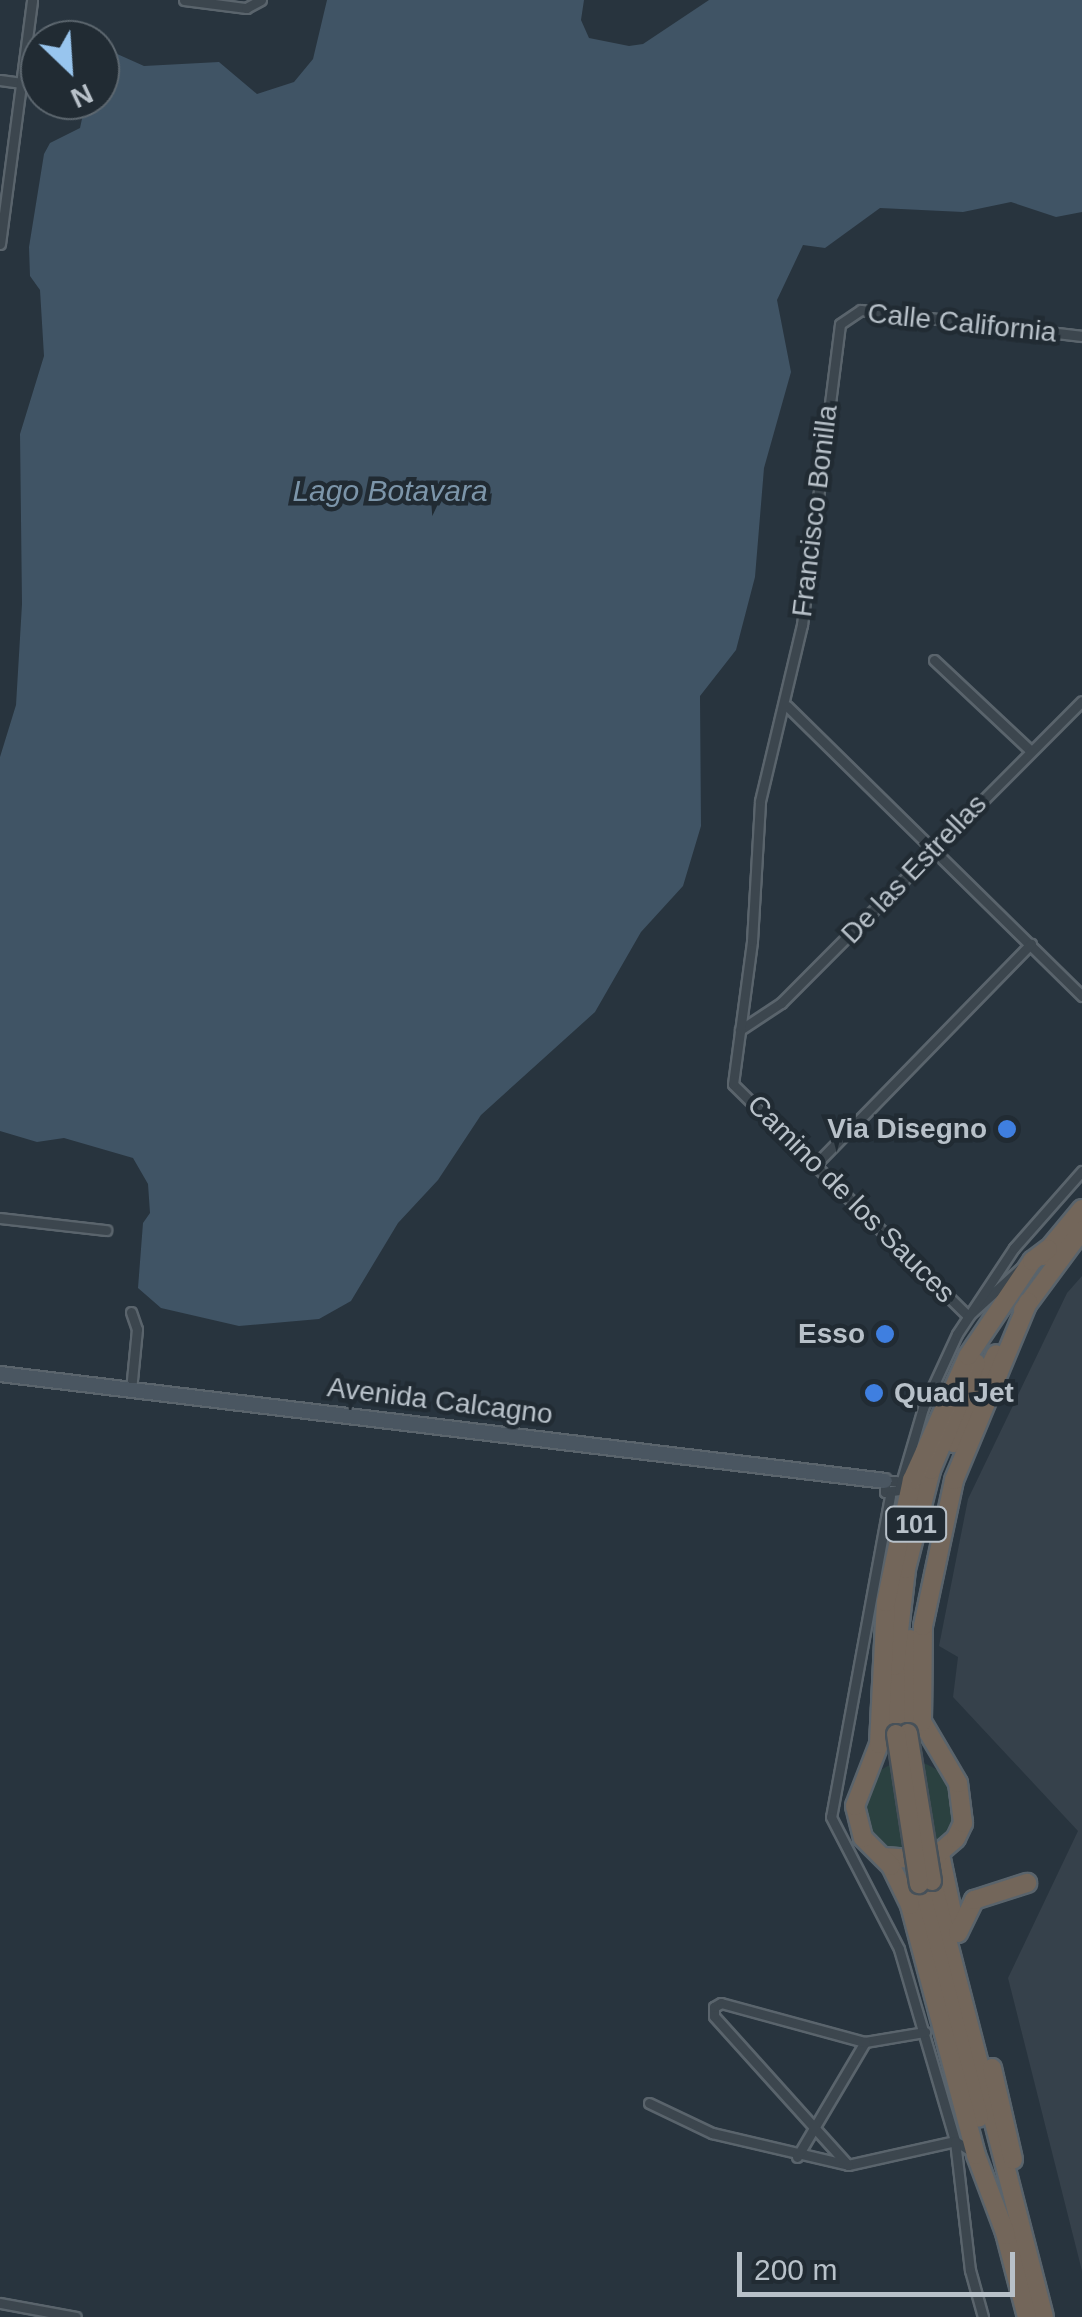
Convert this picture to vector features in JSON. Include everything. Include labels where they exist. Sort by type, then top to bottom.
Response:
[{"type":"highway","name":"101","points":[[1027,2317],[1014,2234],[925,1883],[902,1734],[901,1600],[931,1470],[974,1366],[1048,1249],[1082,1209]]},
{"type":"highway","name":"101","points":[[902,1734],[911,1630],[935,1502],[984,1374],[1028,1302],[1082,1230]]},
{"type":"highway","points":[[1014,2234],[976,2155],[910,1905],[883,1857],[864,1838],[856,1806],[879,1744],[886,1602],[912,1480],[952,1383],[1032,1262],[1048,1249]]},
{"type":"highway","points":[[883,1857],[915,1864],[940,1854],[956,1838],[965,1806],[958,1783],[942,1765],[922,1722],[920,1675],[934,1553],[967,1443],[1028,1302]]},
{"type":"highway","points":[[868,1775],[903,1755],[942,1765]]},
{"type":"highway","points":[[940,1854],[1008,2124],[1014,2234]]},
{"type":"highway","points":[[958,1933],[974,1900],[1026,1882]]},
{"type":"highway","name":"101","points":[[1014,2234],[1044,2317]]},
{"type":"street","points":[[184,0],[259,2]]},
{"type":"street","points":[[0,244],[3,189],[20,93]]},
{"type":"street","name":"Calle California","points":[[844,318],[861,310],[1082,336]]},
{"type":"street","name":"Francisco Bonilla","points":[[733,1084],[760,801],[787,706],[844,318]]},
{"type":"street","points":[[934,660],[1030,750]]},
{"type":"street","name":"De las Estrellas","points":[[740,1030],[782,1003],[1082,701]]},
{"type":"street","points":[[787,706],[1082,996]]},
{"type":"street","points":[[818,1162],[1032,944]]},
{"type":"street","name":"Camino de los Sauces","points":[[733,1084],[818,1162],[968,1316]]},
{"type":"street","points":[[984,2317],[970,2270],[954,2141],[926,2032],[886,1916],[847,1853],[831,1817],[886,1485],[968,1316],[1014,1248],[1082,1170]]},
{"type":"street","points":[[0,1218],[106,1230]]},
{"type":"street","points":[[968,1316],[1032,1262]]},
{"type":"street","points":[[131,1312],[137,1329],[132,1390]]},
{"type":"street","name":"Avenida Calcagno","points":[[0,1374],[886,1485]]},
{"type":"street","points":[[847,1853],[864,1838]]},
{"type":"street","points":[[848,2165],[714,2016],[714,2007],[722,2003],[865,2042],[926,2032]]},
{"type":"street","points":[[797,2157],[865,2042]]},
{"type":"street","points":[[649,2103],[712,2133],[797,2157],[848,2165],[954,2141],[976,2155]]},
{"type":"street","points":[[0,2303],[76,2317]]},
{"type":"shaded area","points":[[1082,1276],[1082,2271],[1008,1978],[1078,1831],[953,1697],[958,1657],[939,1646],[968,1499],[1067,1293]]},
{"type":"green space","points":[[909,1761],[927,1765],[942,1775],[952,1790],[956,1808],[952,1826],[942,1841],[927,1851],[909,1855],[891,1851],[876,1841],[866,1826],[862,1808],[866,1790],[876,1775],[891,1765]]},
{"type":"water","name":"Lago Botavara","points":[[327,0],[584,0],[581,20],[589,38],[629,46],[643,44],[709,0],[1082,0],[1082,212],[1056,217],[1011,202],[963,212],[880,208],[825,248],[803,245],[777,300],[791,372],[764,468],[755,577],[736,650],[700,696],[701,826],[683,886],[641,932],[595,1012],[481,1115],[438,1180],[398,1223],[351,1301],[319,1319],[239,1326],[161,1308],[138,1288],[143,1223],[150,1213],[148,1184],[133,1158],[64,1138],[37,1142],[0,1131],[0,757],[16,705],[22,604],[20,434],[44,356],[40,290],[30,276],[29,247],[44,154],[50,143],[80,128],[82,120],[120,120],[120,55],[144,66],[219,62],[257,94],[294,82],[313,59]]},
{"type":"place","name":"Via Disegno","points":[[1007,1129]]},
{"type":"place","name":"Esso","points":[[885,1334]]},
{"type":"place","name":"Quad Jet","points":[[874,1393]]}]
